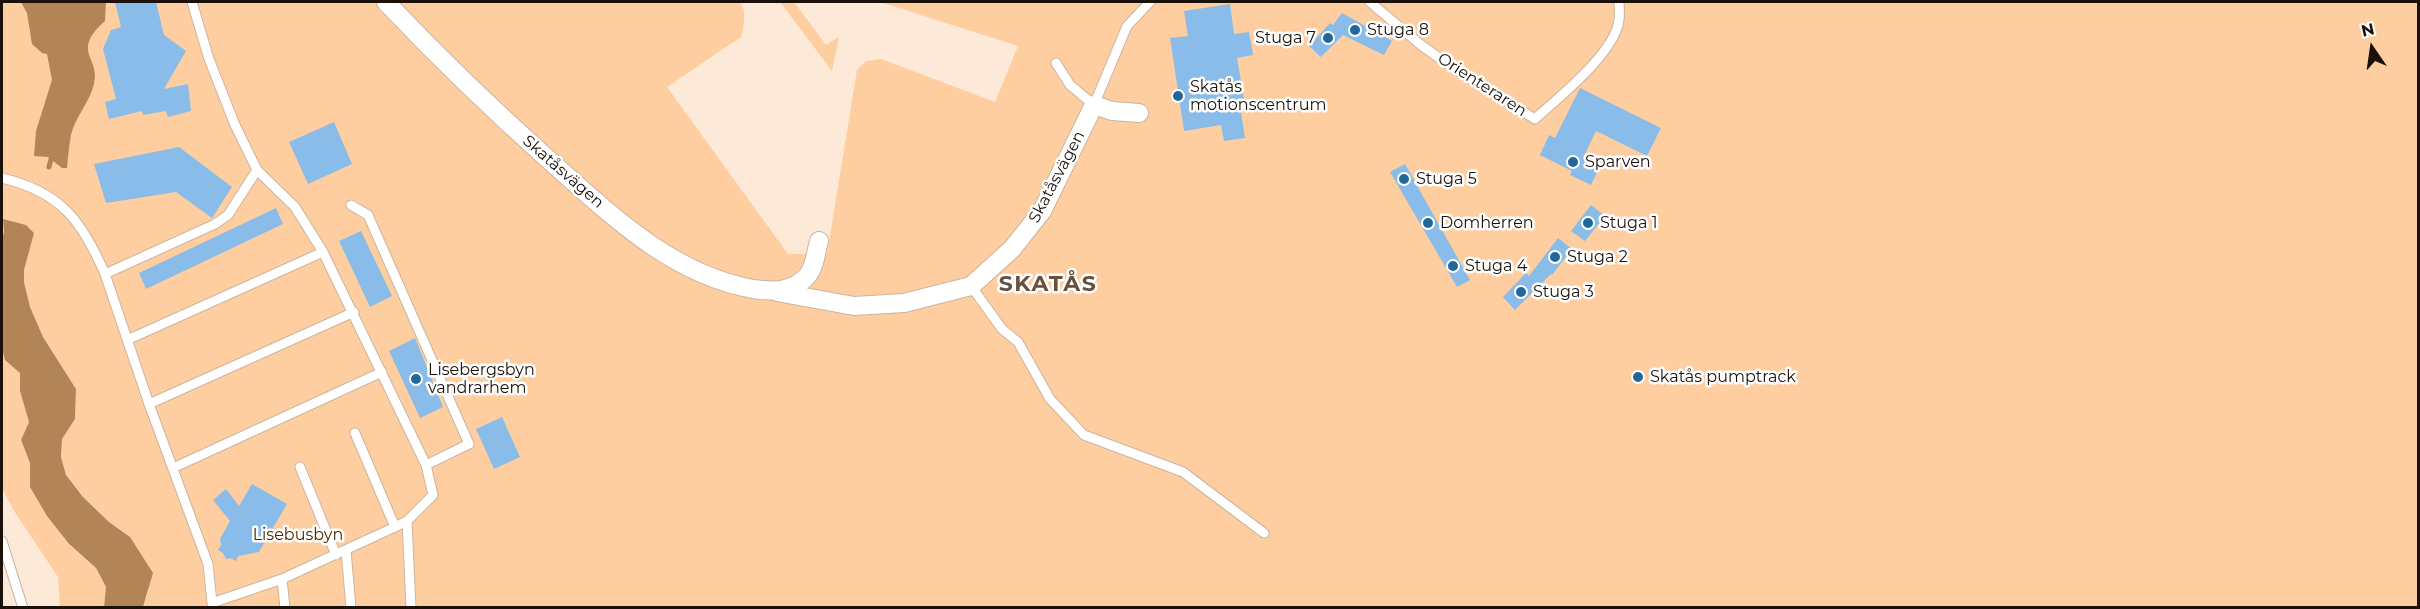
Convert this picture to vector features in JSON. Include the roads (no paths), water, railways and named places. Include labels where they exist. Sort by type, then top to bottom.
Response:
[{"type":"street","name":"Skatåsvägen","points":[[386,2],[454,74],[499,116],[593,200],[637,235],[691,270],[737,286],[823,302],[854,306],[904,303],[971,286],[1012,249],[1042,211],[1094,105]]},
{"type":"street","points":[[1094,105],[1112,111],[1139,113]]},
{"type":"street","name":"Skatåsvägen","points":[[772,291],[793,287],[809,273],[819,241]]},
{"type":"lane","points":[[2,178],[13,180],[63,206],[88,236],[105,274],[149,404],[208,564],[212,605],[282,579],[407,521],[434,495],[426,465],[323,252],[295,207],[257,170],[235,125],[192,2]]},
{"type":"lane","points":[[1056,63],[1070,85],[1094,105],[1127,26],[1150,2]]},
{"type":"lane","name":"Orienteraren","points":[[1370,2],[1420,45],[1535,119],[1586,73],[1602,54],[1619,22],[1619,2]]},
{"type":"lane","points":[[105,274],[215,224],[228,215],[257,170]]},
{"type":"lane","points":[[351,205],[368,215],[469,444],[426,465]]},
{"type":"lane","points":[[127,340],[323,252]]},
{"type":"lane","points":[[971,286],[1002,330],[1018,342],[1050,399],[1084,435],[1183,472],[1264,533]]},
{"type":"lane","points":[[149,404],[354,312]]},
{"type":"lane","points":[[173,468],[382,372]]},
{"type":"lane","points":[[355,433],[394,527]]},
{"type":"lane","points":[[300,467],[336,555]]},
{"type":"lane","points":[[407,521],[411,608]]},
{"type":"lane","points":[[2,542],[23,608]]},
{"type":"lane","points":[[346,550],[351,608]]},
{"type":"lane","points":[[282,579],[285,608]]},
{"type":"waterway","points":[[49,167],[51,159]]},
{"type":"place","name":"Stuga 8","points":[[1355,30]]},
{"type":"place","name":"Stuga 7","points":[[1328,38]]},
{"type":"place","name":"Skatås motionscentrum","points":[[1178,96]]},
{"type":"place","name":"Sparven","points":[[1573,162]]},
{"type":"place","name":"Stuga 5","points":[[1404,179]]},
{"type":"place","name":"Domherren","points":[[1428,223]]},
{"type":"place","name":"Stuga 1","points":[[1588,223]]},
{"type":"place","name":"Stuga 2","points":[[1555,257]]},
{"type":"place","name":"Stuga 4","points":[[1453,266]]},
{"type":"place","name":"Stuga 3","points":[[1521,292]]},
{"type":"place","name":"Skatås pumptrack","points":[[1638,377]]},
{"type":"place","name":"Lisebergsbyn vandrarhem","points":[[416,379]]},
{"type":"district","name":"SKATÅS","points":[[1048,285]]},
{"type":"park label","name":"Lisebusbyn","points":[[298,535]]}]
